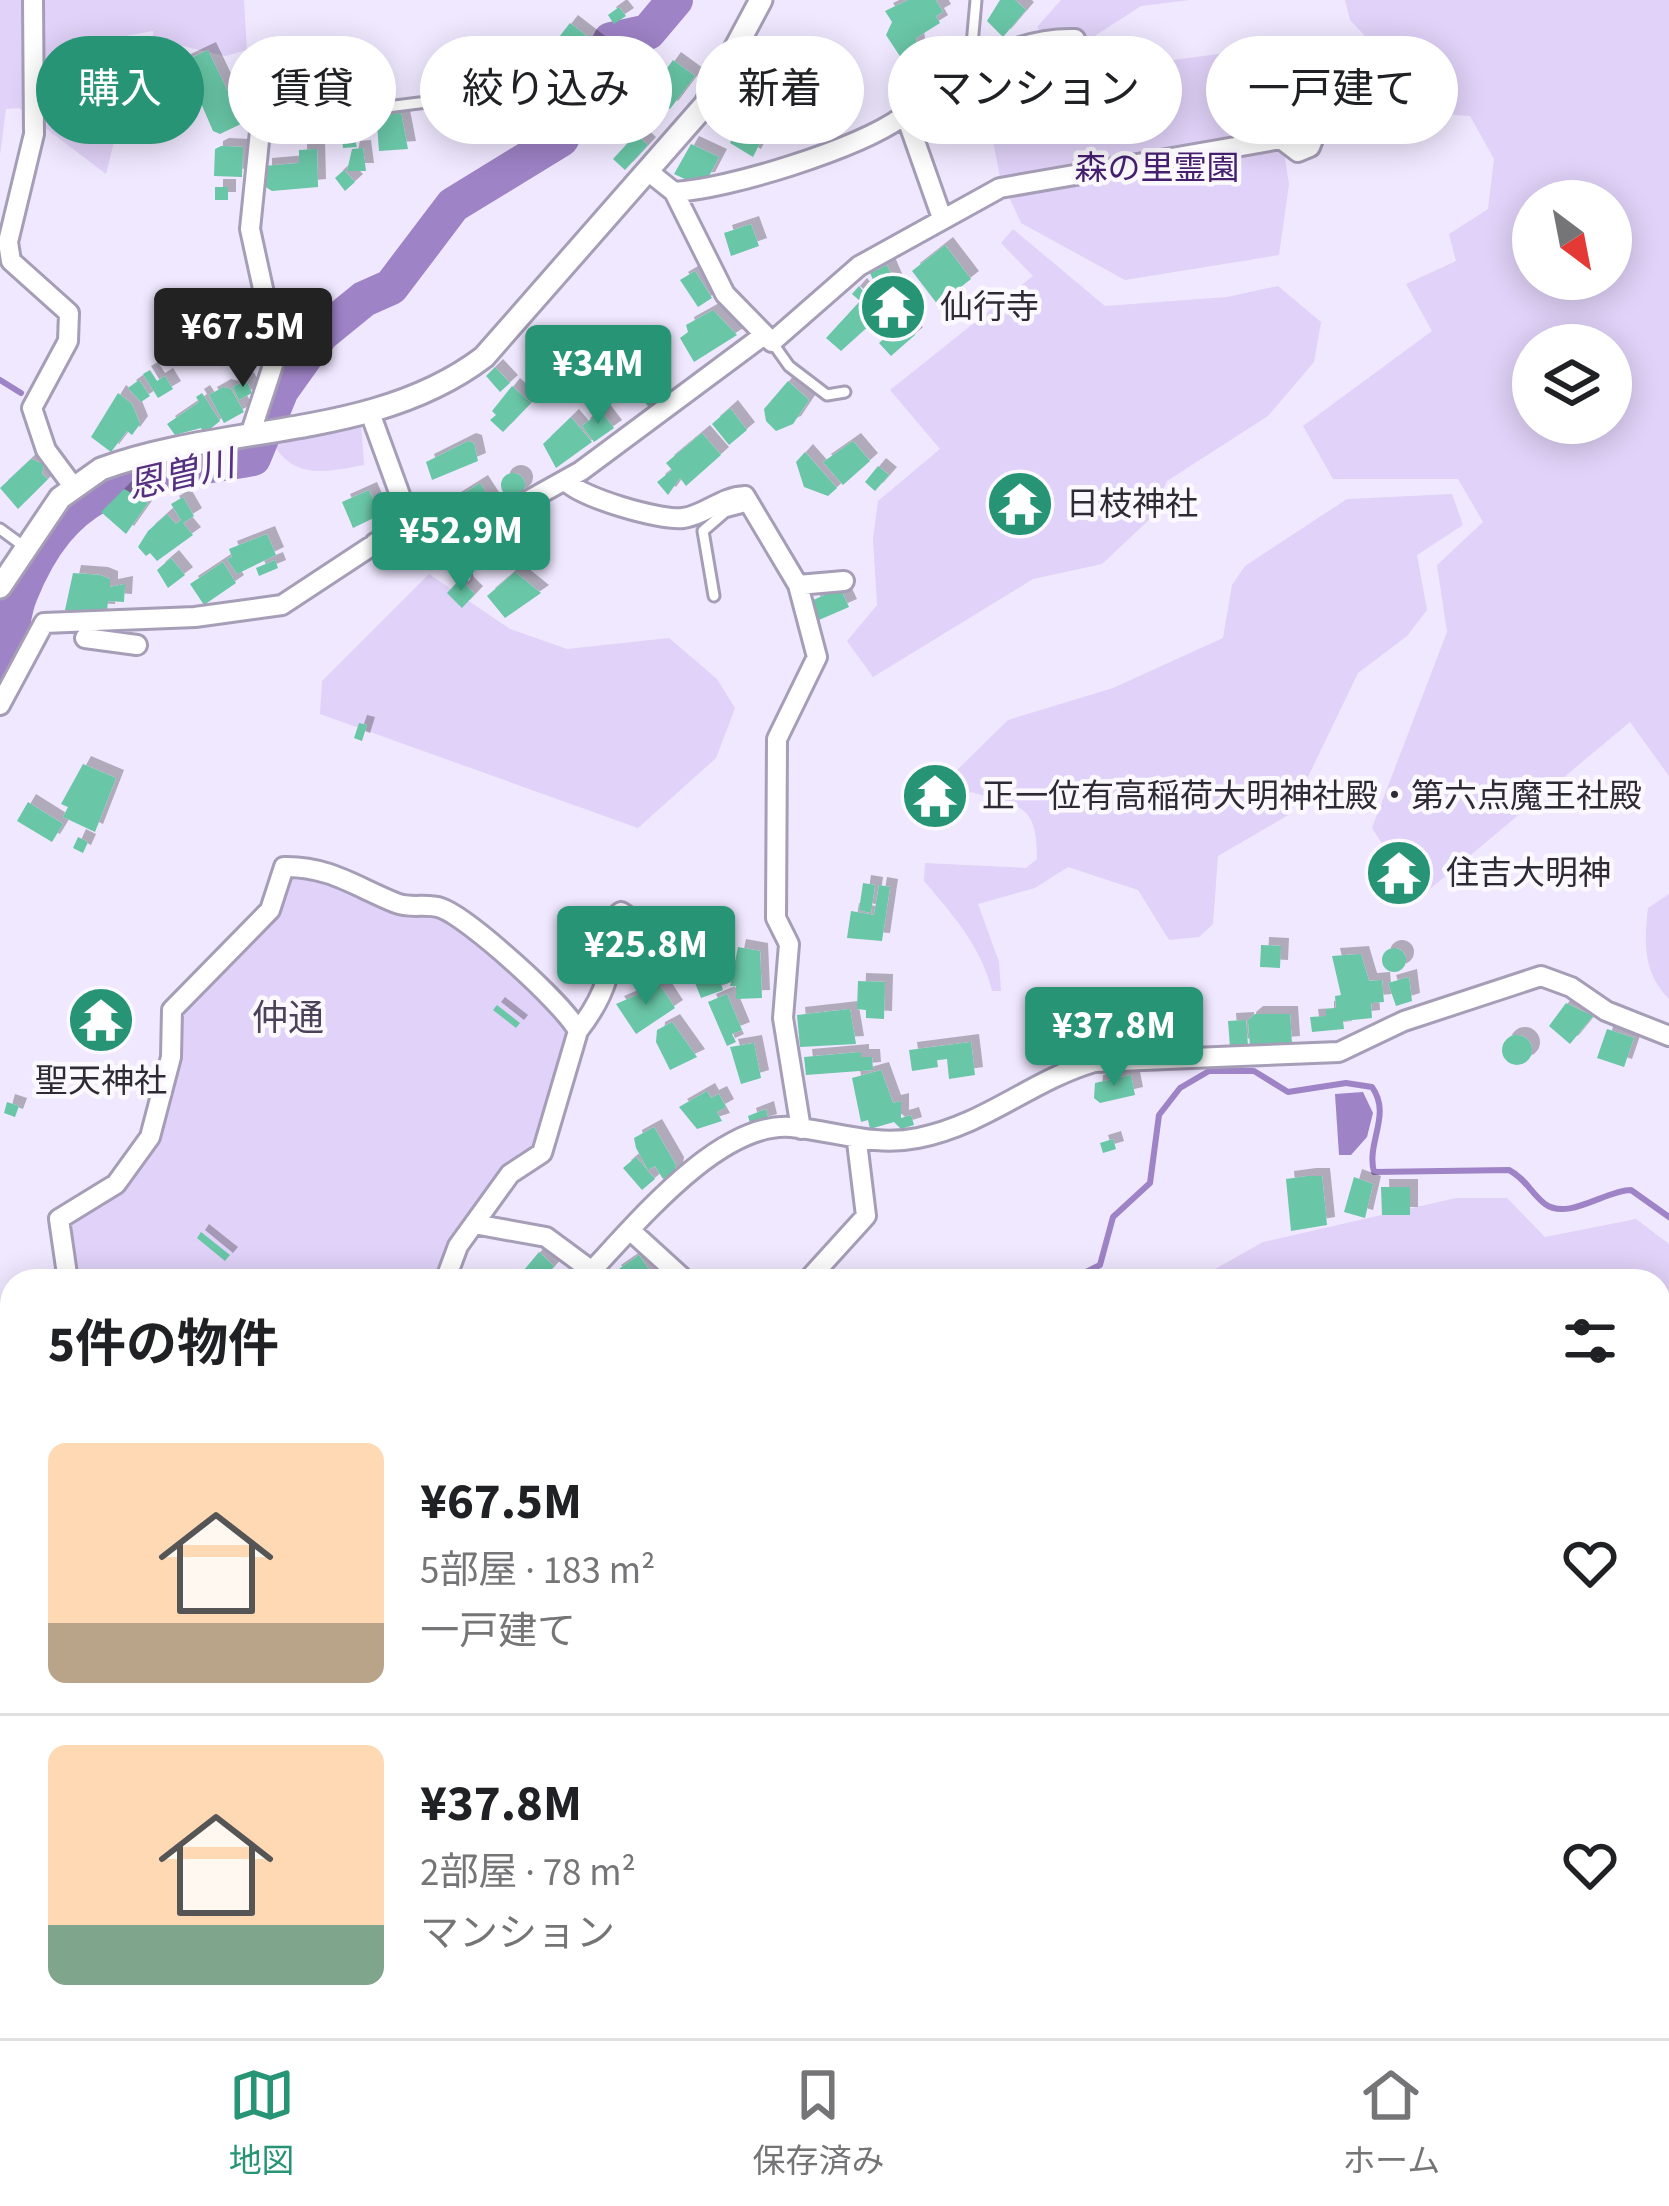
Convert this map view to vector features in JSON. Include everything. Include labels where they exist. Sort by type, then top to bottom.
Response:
[{"type":"street","points":[[33,0],[34,134],[8,242],[11,261],[69,313],[68,341],[32,408],[46,450],[72,485]]},
{"type":"street","points":[[0,587],[72,485],[121,462],[369,410],[432,392],[484,357],[705,105],[761,0]]},
{"type":"street","points":[[674,193],[835,149],[888,122]]},
{"type":"street","points":[[259,144],[250,229],[277,352],[260,433]]},
{"type":"street","points":[[916,144],[942,218]]},
{"type":"street","points":[[370,547],[466,550],[529,500],[566,480],[768,338],[840,279],[1000,188],[1252,144]]},
{"type":"street","points":[[649,172],[674,193],[725,294],[768,338]]},
{"type":"street","points":[[0,705],[44,622],[195,617],[282,605],[412,525],[369,410]]},
{"type":"street","points":[[566,480],[579,493],[677,519],[729,496],[745,496],[754,501],[769,543],[798,585],[817,658],[777,739],[776,918],[789,944],[783,1018],[801,1129]]},
{"type":"street","points":[[798,585],[844,581]]},
{"type":"street","points":[[85,638],[137,645]]},
{"type":"street","points":[[66,1269],[59,1219],[116,1184],[150,1137],[171,1057],[168,1018],[270,910],[280,861],[351,878],[399,905],[439,907],[462,920],[578,1031]]},
{"type":"street","points":[[449,1269],[458,1246],[510,1174],[542,1153],[578,1031],[601,1000],[614,958],[611,921],[620,912],[666,943],[677,964]]},
{"type":"street","points":[[594,1269],[711,1156],[755,1133],[801,1129],[857,1142],[914,1139],[972,1125],[1056,1073],[1094,1062],[1339,1052],[1404,1021],[1541,976],[1669,1036]]},
{"type":"street","points":[[818,1269],[866,1216],[857,1142]]},
{"type":"street","points":[[474,1224],[546,1237],[580,1269]]},
{"type":"street","points":[[632,1232],[673,1269]]},
{"type":"lane","points":[[973,36],[976,0]]},
{"type":"lane","points":[[768,338],[789,366],[827,395],[845,392]]},
{"type":"lane","points":[[714,596],[703,531],[725,512],[754,501]]},
{"type":"lane","points":[[0,529],[26,548]]},
{"type":"lane","points":[[448,552],[451,564],[466,577]]},
{"type":"lane","points":[[1175,1058],[1190,1037]]},
{"type":"green space","points":[[0,0],[244,0],[246,36],[228,36],[225,56],[204,51],[204,36],[153,36],[153,31],[126,36],[36,36],[36,121],[19,108],[6,109],[0,155]]},
{"type":"green space","points":[[1061,0],[1190,0],[1141,6],[1095,36],[1044,36],[1037,27]]},
{"type":"green space","points":[[1345,0],[1669,0],[1669,776],[1630,722],[1418,899],[1372,828],[1447,632],[1437,565],[1483,522],[1458,479],[1333,479],[1303,426],[1432,331],[1406,284],[1456,261],[1449,234],[1488,209],[1494,159],[1470,116],[1458,115],[1458,36],[1365,36],[1350,20]]},
{"type":"green space","name":"森の里霊園","points":[[1206,56],[1206,144],[1283,144],[1289,184],[1279,255],[1125,280],[1021,223],[1000,177],[994,144],[1182,144],[1182,59]]},
{"type":"green space","points":[[66,144],[114,144],[106,174]]},
{"type":"green space","points":[[1013,229],[1105,306],[1227,297],[1278,286],[1321,322],[1314,362],[1268,416],[1167,481],[1151,518],[1102,564],[1033,579],[873,677],[847,641],[877,605],[873,539],[878,501],[940,449],[890,390],[1033,276],[1001,243]]},
{"type":"green space","points":[[361,423],[364,465],[323,471],[300,468],[271,440]]},
{"type":"green space","points":[[1452,494],[1463,525],[1417,555],[1427,610],[1407,636],[1358,673],[1290,814],[1218,856],[1213,924],[1199,937],[1169,940],[1138,890],[1068,867],[1035,888],[978,904],[999,962],[1001,991],[992,991],[973,945],[924,881],[925,863],[1026,868],[1037,859],[1034,827],[1013,805],[971,792],[941,812],[938,808],[950,793],[946,781],[1008,720],[1113,688],[1223,638],[1232,585],[1245,566],[1347,499]]},
{"type":"green space","points":[[429,574],[510,629],[567,649],[669,638],[717,679],[735,708],[716,758],[638,828],[320,714],[322,681]]},
{"type":"green space","points":[[293,872],[343,883],[409,915],[438,913],[479,942],[571,1036],[533,1149],[505,1169],[454,1235],[443,1269],[71,1269],[62,1224],[154,1142],[176,1014],[252,942],[272,916]]},
{"type":"green space","points":[[1669,894],[1669,999],[1650,968],[1646,933],[1648,908]]},
{"type":"green space","points":[[1456,1198],[1507,1198],[1545,1237],[1636,1219],[1669,1244],[1669,1269],[1215,1269],[1263,1242]]},
{"type":"shaded area","points":[[1363,1092],[1373,1113],[1367,1137],[1351,1155],[1339,1155],[1335,1094]]},
{"type":"building","points":[[908,0],[936,0],[943,12],[936,16],[940,23],[919,36],[888,38],[886,35],[892,22],[885,11]]},
{"type":"building","points":[[1000,0],[1015,0],[1026,10],[1004,36],[987,21]]},
{"type":"building","points":[[619,7],[626,16],[614,24],[608,15]]},
{"type":"building","points":[[570,23],[587,36],[560,36]]},
{"type":"building","points":[[208,50],[228,92],[228,130],[220,134],[213,131],[204,110],[204,52]]},
{"type":"building","points":[[672,61],[695,76],[672,106]]},
{"type":"building","points":[[401,113],[408,149],[379,151],[378,144],[396,144],[396,114]]},
{"type":"building","points":[[627,144],[648,145],[625,170],[613,159]]},
{"type":"building","points":[[691,144],[719,157],[707,180],[691,182],[674,174]]},
{"type":"building","points":[[732,144],[760,144],[753,157]]},
{"type":"building","points":[[243,147],[242,177],[214,176],[215,149]]},
{"type":"building","points":[[363,148],[366,171],[347,171],[352,149]]},
{"type":"building","points":[[317,149],[318,187],[272,191],[264,186],[264,166],[299,163],[299,150]]},
{"type":"building","points":[[344,170],[355,182],[345,191],[335,178]]},
{"type":"building","points":[[215,187],[228,187],[228,200],[215,200]]},
{"type":"building","points":[[751,224],[759,246],[731,256],[724,233]]},
{"type":"building","points":[[945,245],[971,279],[938,305],[912,271]]},
{"type":"building","points":[[887,265],[895,284],[878,291],[870,273]]},
{"type":"building","points":[[695,271],[712,298],[698,307],[680,280]]},
{"type":"building","points":[[859,286],[882,314],[841,351],[826,338],[860,301],[852,294]]},
{"type":"building","points":[[249,308],[261,349],[237,357],[231,354],[223,321],[208,326],[205,315]]},
{"type":"building","points":[[713,310],[737,335],[694,362],[680,338],[688,332],[686,325]]},
{"type":"building","points":[[903,322],[915,335],[891,356],[879,343]]},
{"type":"building","points":[[548,342],[575,361],[562,367],[567,373],[547,393],[525,373]]},
{"type":"building","points":[[495,367],[510,383],[500,392],[486,376]]},
{"type":"building","points":[[150,370],[157,381],[165,376],[173,389],[158,398],[143,374]]},
{"type":"building","points":[[139,380],[150,396],[141,402],[128,388]]},
{"type":"building","points":[[246,380],[252,393],[239,400],[233,387]]},
{"type":"building","points":[[788,381],[809,400],[793,424],[776,431],[766,421],[764,409]]},
{"type":"building","points":[[512,386],[531,403],[503,432],[490,420]]},
{"type":"building","points":[[223,387],[231,389],[244,412],[224,423],[209,395]]},
{"type":"building","points":[[653,391],[660,400],[649,408],[643,399]]},
{"type":"building","points":[[118,393],[132,404],[140,424],[132,435],[127,431],[111,452],[91,437]]},
{"type":"building","points":[[202,393],[220,421],[204,434],[201,428],[175,435],[167,424],[199,402],[196,397]]},
{"type":"building","points":[[730,408],[747,430],[729,445],[712,424]]},
{"type":"building","points":[[601,411],[614,428],[594,442],[582,426]]},
{"type":"building","points":[[571,417],[592,442],[556,468],[543,444]]},
{"type":"building","points":[[702,433],[721,455],[686,486],[680,478],[668,495],[657,482],[672,470],[666,463]]},
{"type":"building","points":[[468,441],[474,443],[478,461],[432,480],[426,462]]},
{"type":"building","points":[[853,441],[870,461],[843,485],[823,462]]},
{"type":"building","points":[[805,452],[837,488],[828,496],[804,487],[796,462]]},
{"type":"building","points":[[31,459],[44,464],[42,474],[48,479],[18,509],[0,488]]},
{"type":"building","points":[[878,466],[889,475],[875,491],[865,482]]},
{"type":"building","points":[[513,473],[525,485],[513,497],[501,485]]},
{"type":"building","points":[[480,483],[496,508],[460,531],[445,505]]},
{"type":"building","points":[[124,489],[148,503],[126,534],[101,512]]},
{"type":"building","points":[[369,490],[380,515],[353,528],[342,502]]},
{"type":"building","name":"日枝神社","points":[[1020,494],[1030,504],[1020,514],[1010,504]]},
{"type":"building","points":[[183,497],[194,516],[183,523],[193,535],[157,561],[150,553],[146,556],[138,547],[148,531],[167,514],[176,524],[181,520],[171,504]]},
{"type":"building","points":[[522,532],[537,556],[524,565],[508,540]]},
{"type":"building","points":[[267,534],[276,555],[237,574],[227,559],[232,557],[229,549]]},
{"type":"building","points":[[171,558],[185,575],[168,588],[157,570]]},
{"type":"building","points":[[275,560],[278,568],[259,576],[256,568]]},
{"type":"building","points":[[223,562],[236,583],[204,605],[190,584]]},
{"type":"building","points":[[515,572],[541,593],[505,618],[487,596]]},
{"type":"building","points":[[73,573],[100,575],[110,579],[110,587],[125,584],[124,602],[108,601],[107,612],[65,610]]},
{"type":"building","points":[[460,579],[475,594],[462,608],[447,593]]},
{"type":"building","points":[[840,588],[849,607],[819,620],[811,601]]},
{"type":"building","points":[[359,723],[367,725],[362,741],[354,738]]},
{"type":"building","points":[[83,764],[116,778],[95,832],[63,817],[68,807],[61,804]]},
{"type":"building","points":[[28,802],[63,824],[52,842],[17,821]]},
{"type":"building","points":[[78,837],[88,842],[83,853],[73,848]]},
{"type":"building","points":[[863,883],[875,885],[871,913],[859,910]]},
{"type":"building","points":[[879,885],[890,887],[882,941],[847,938],[851,911],[874,915]]},
{"type":"building","points":[[696,927],[707,938],[696,949],[685,938]]},
{"type":"building","points":[[1261,945],[1281,946],[1280,968],[1260,967]]},
{"type":"building","points":[[738,947],[760,951],[762,998],[736,999],[736,986],[730,986]]},
{"type":"building","points":[[1394,948],[1406,960],[1394,972],[1382,960]]},
{"type":"building","points":[[1361,954],[1369,981],[1382,980],[1384,1002],[1371,1003],[1372,1018],[1343,1021],[1344,1029],[1312,1032],[1310,1017],[1326,1016],[1326,1009],[1336,1008],[1335,996],[1341,995],[1332,956]]},
{"type":"building","points":[[712,956],[723,990],[701,998],[688,965]]},
{"type":"building","points":[[1409,977],[1412,1001],[1396,1006],[1388,983]]},
{"type":"building","points":[[858,981],[885,982],[884,1019],[866,1018],[866,1010],[857,1009]]},
{"type":"building","points":[[660,985],[675,1008],[636,1034],[616,1004]]},
{"type":"building","points":[[727,994],[742,1030],[732,1034],[736,1042],[727,1046],[708,1002]]},
{"type":"building","points":[[1566,1003],[1593,1016],[1570,1044],[1549,1026]]},
{"type":"building","points":[[497,1005],[520,1023],[516,1028],[493,1010]]},
{"type":"building","name":"聖天神社","points":[[95,1009],[117,1022],[114,1029],[89,1022]]},
{"type":"building","points":[[850,1009],[856,1044],[800,1047],[797,1015]]},
{"type":"building","points":[[1255,1014],[1290,1014],[1292,1044],[1250,1047],[1248,1020]]},
{"type":"building","points":[[1246,1020],[1248,1046],[1230,1047],[1228,1021]]},
{"type":"building","points":[[672,1022],[697,1057],[670,1070],[656,1042],[657,1030]]},
{"type":"building","points":[[1607,1029],[1634,1038],[1624,1067],[1597,1058]]},
{"type":"building","points":[[1517,1035],[1532,1050],[1517,1065],[1502,1050]]},
{"type":"building","points":[[971,1042],[975,1075],[949,1079],[947,1059],[937,1060],[938,1067],[912,1071],[909,1050]]},
{"type":"building","points":[[754,1043],[761,1078],[741,1084],[730,1047]]},
{"type":"building","points":[[861,1052],[861,1057],[872,1057],[873,1070],[806,1075],[804,1057]]},
{"type":"building","points":[[881,1070],[893,1103],[901,1101],[901,1118],[911,1115],[914,1125],[901,1129],[894,1122],[870,1129],[868,1120],[861,1122],[852,1078]]},
{"type":"building","points":[[1131,1075],[1135,1095],[1100,1103],[1094,1098],[1095,1083]]},
{"type":"building","points":[[707,1091],[711,1098],[719,1094],[726,1107],[717,1112],[722,1121],[697,1129],[679,1107]]},
{"type":"building","points":[[7,1102],[19,1106],[15,1117],[4,1113]]},
{"type":"building","points":[[766,1109],[769,1122],[751,1127],[748,1116]]},
{"type":"building","points":[[654,1127],[676,1165],[675,1172],[663,1179],[655,1166],[648,1170],[634,1138]]},
{"type":"building","points":[[1113,1139],[1116,1149],[1103,1153],[1100,1143]]},
{"type":"building","points":[[636,1157],[655,1179],[642,1190],[623,1168]]},
{"type":"building","points":[[1322,1176],[1327,1225],[1291,1231],[1286,1179]]},
{"type":"building","points":[[1354,1177],[1373,1184],[1365,1218],[1344,1212]]},
{"type":"building","points":[[1381,1187],[1410,1187],[1410,1215],[1382,1215]]},
{"type":"building","points":[[201,1232],[230,1255],[225,1261],[197,1238]]},
{"type":"building","points":[[539,1252],[554,1266],[551,1269],[525,1269]]},
{"type":"building","points":[[639,1255],[649,1269],[619,1269]]},
{"type":"waterway","name":"恩曽川","points":[[0,666],[20,594],[39,554],[61,525],[113,488],[253,458],[281,390],[321,334],[364,299],[391,287],[453,205],[561,139],[611,40],[648,32],[675,0]]},
{"type":"waterway","points":[[0,380],[21,393]]},
{"type":"waterway","points":[[1092,1269],[1100,1265],[1113,1217],[1150,1183],[1159,1115],[1180,1088],[1209,1071],[1254,1071],[1288,1092],[1346,1083],[1372,1087],[1380,1108],[1374,1172],[1509,1170],[1554,1208],[1576,1207],[1631,1190],[1669,1217]]},
{"type":"place","name":"仙行寺","points":[[893,307]]},
{"type":"place","name":"日枝神社","points":[[1020,504]]},
{"type":"place","name":"正一位有高稲荷大明神社殿・第六点魔王社殿","points":[[935,796]]},
{"type":"place","name":"住吉大明神","points":[[1399,873]]},
{"type":"place","name":"聖天神社","points":[[101,1020]]},
{"type":"district","name":"仲通","points":[[288,1018]]}]
